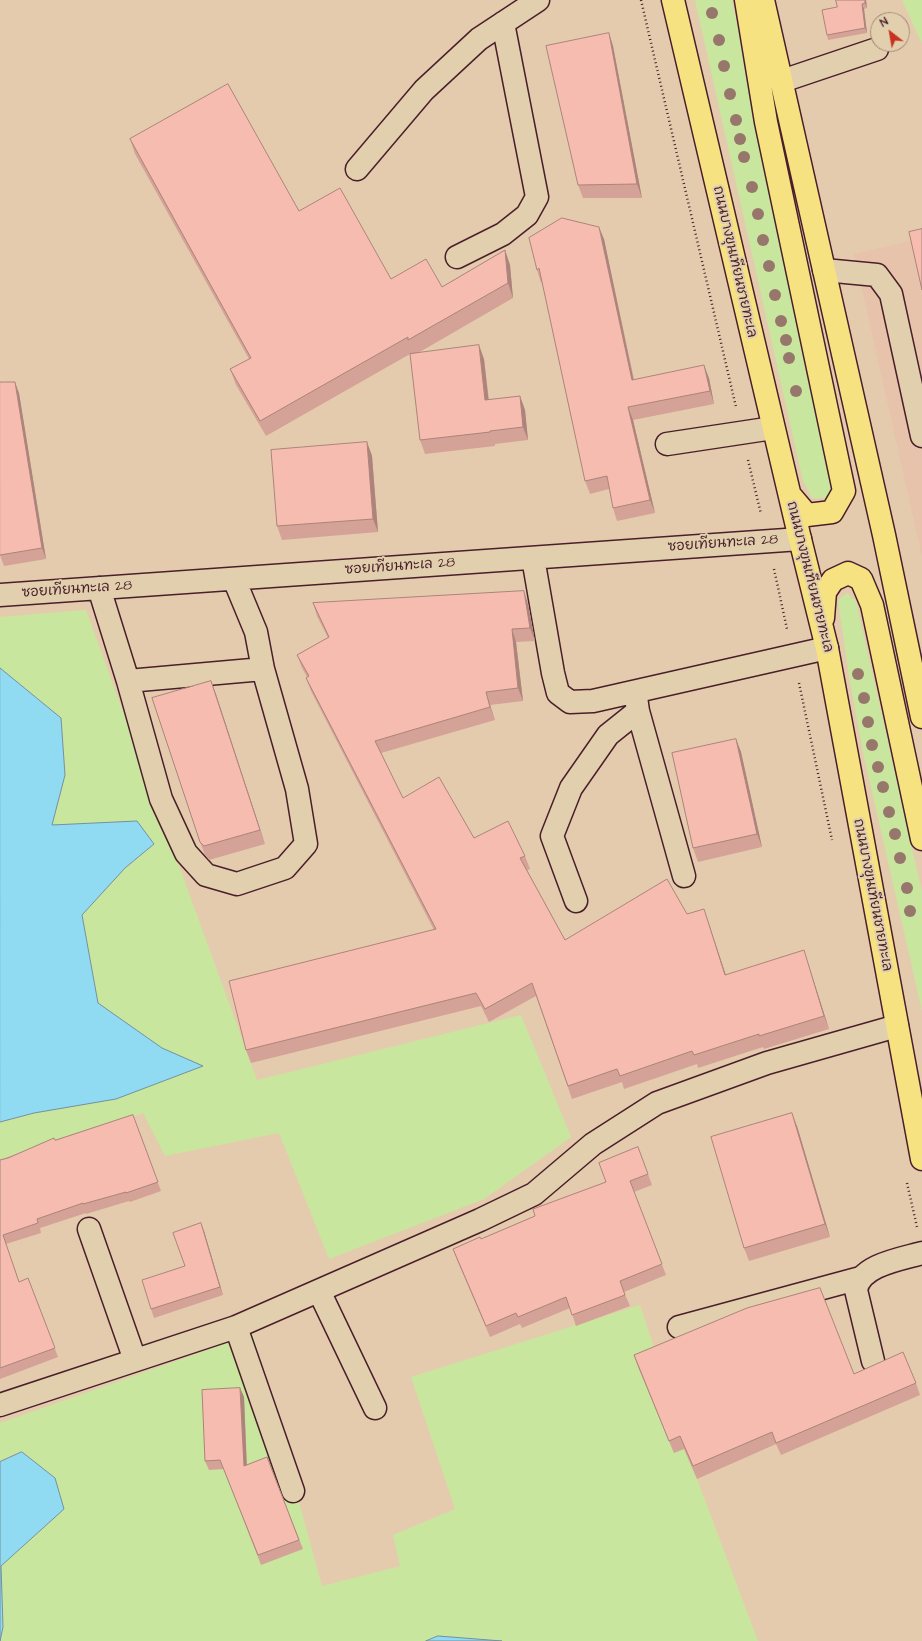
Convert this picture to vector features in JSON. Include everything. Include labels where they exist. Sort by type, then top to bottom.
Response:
[{"type":"main road","name":"ถนนบางขุนเทียนชายทะเล","points":[[673,0],[773,428],[825,639],[922,1159]]},
{"type":"main road","points":[[746,0],[766,122],[844,491],[832,512],[808,515],[789,494]]},
{"type":"main road","points":[[763,0],[920,691],[922,717]]},
{"type":"main road","points":[[825,639],[825,592],[833,580],[848,573],[861,578],[872,605],[922,839]]},
{"type":"street","points":[[356,169],[424,90],[479,39],[538,0]]},
{"type":"street","points":[[457,257],[503,234],[527,215],[537,197],[503,23]]},
{"type":"street","points":[[782,82],[870,51]]},
{"type":"street","points":[[824,270],[877,275],[890,294],[922,436]]},
{"type":"street","points":[[667,444],[773,428]]},
{"type":"street","name":"ซอยเทียนทะเล 28","points":[[0,595],[800,539]]},
{"type":"street","points":[[533,558],[558,694],[570,702],[637,701],[825,639]]},
{"type":"street","points":[[99,588],[128,681],[161,799],[186,853],[206,875],[237,884],[285,868],[306,844],[297,789],[262,669],[256,632],[234,579]]},
{"type":"street","points":[[128,681],[262,669]]},
{"type":"street","points":[[637,701],[684,876]]},
{"type":"street","points":[[576,902],[552,836],[571,788],[608,735],[637,701]]},
{"type":"street","points":[[0,1405],[236,1327],[480,1220],[534,1194],[593,1144],[657,1103],[767,1063],[897,1026]]},
{"type":"street","points":[[89,1229],[135,1360]]},
{"type":"street","points":[[679,1327],[860,1278],[871,1270],[888,1263],[922,1253]]},
{"type":"street","points":[[860,1278],[856,1290],[873,1361]]},
{"type":"street","points":[[319,1291],[374,1408]]},
{"type":"street","points":[[236,1327],[293,1491]]},
{"type":"path","points":[[641,0],[751,472]]},
{"type":"shaded area","points":[[922,238],[922,557],[854,254]]},
{"type":"green space","points":[[695,0],[732,0],[833,487],[826,498],[812,498],[803,481]]},
{"type":"green space","points":[[902,0],[922,0],[922,44],[910,18],[910,12],[907,12]]},
{"type":"green space","points":[[847,593],[856,601],[922,892],[922,1011],[863,752],[849,676],[838,600]]},
{"type":"green space","points":[[86,610],[257,1080],[521,1015],[571,1137],[484,1199],[329,1259],[279,1133],[165,1156],[143,1113],[0,1169],[0,1122],[202,1066],[162,1048],[98,1003],[82,915],[125,868],[154,844],[137,821],[52,826],[65,775],[61,718],[0,668],[0,617]]},
{"type":"green space","points":[[640,1305],[697,1479],[758,1641],[502,1641],[438,1636],[426,1641],[1,1641],[3,1627],[1,1566],[64,1509],[55,1478],[22,1452],[0,1462],[0,1423],[253,1334],[322,1586],[400,1566],[393,1535],[455,1509],[411,1377]]},
{"type":"water","points":[[0,668],[61,718],[65,775],[52,825],[137,821],[154,844],[125,868],[82,915],[98,1003],[162,1048],[203,1066],[116,1099],[34,1113],[0,1122]]},
{"type":"water","points":[[22,1452],[55,1478],[64,1509],[1,1566],[3,1627],[0,1641],[0,1462]]},
{"type":"water","points":[[438,1636],[502,1641],[426,1641]]},
{"type":"building","points":[[836,0],[865,0],[865,3],[862,4],[865,28],[827,35],[822,10],[837,7]]},
{"type":"building","points":[[609,33],[637,184],[578,185],[546,46]]},
{"type":"building","points":[[228,84],[299,211],[340,188],[391,279],[426,259],[442,287],[505,250],[508,283],[408,340],[408,337],[260,421],[230,369],[251,358],[130,139]]},
{"type":"building","points":[[562,218],[599,227],[632,380],[704,365],[710,391],[628,407],[650,500],[613,508],[607,476],[585,481],[539,268],[537,270],[529,238]]},
{"type":"building","points":[[922,229],[922,290],[909,232]]},
{"type":"building","points":[[479,345],[485,400],[520,396],[523,427],[420,440],[410,354]]},
{"type":"building","points":[[0,382],[15,382],[42,548],[0,555]]},
{"type":"building","points":[[367,442],[373,519],[277,526],[271,450]]},
{"type":"building","points":[[524,591],[530,628],[512,629],[518,688],[486,692],[490,707],[375,741],[403,798],[439,777],[474,838],[508,821],[525,856],[520,858],[565,940],[667,879],[687,914],[704,909],[725,975],[804,950],[824,1016],[759,1036],[759,1034],[694,1055],[692,1051],[620,1076],[617,1069],[568,1086],[532,983],[485,1009],[476,993],[246,1050],[229,981],[436,929],[306,678],[309,676],[297,655],[329,637],[313,603]]},
{"type":"building","points":[[211,681],[260,830],[204,846],[200,842],[152,698]]},
{"type":"building","points":[[736,739],[757,834],[693,848],[672,753]]},
{"type":"building","points":[[792,1113],[825,1224],[744,1248],[711,1137]]},
{"type":"building","points":[[133,1115],[158,1182],[126,1193],[83,1203],[37,1219],[38,1223],[3,1235],[19,1282],[28,1278],[55,1348],[0,1368],[0,1160],[54,1138],[55,1140]]},
{"type":"building","points":[[638,1147],[648,1174],[630,1181],[662,1264],[620,1281],[625,1295],[572,1315],[566,1297],[518,1317],[516,1313],[486,1326],[453,1249],[535,1216],[533,1209],[606,1182],[599,1163]]},
{"type":"building","points":[[201,1223],[220,1287],[151,1309],[142,1280],[185,1266],[173,1233]]},
{"type":"building","points":[[820,1288],[854,1374],[903,1352],[916,1383],[776,1443],[772,1432],[693,1466],[680,1436],[669,1441],[634,1355],[747,1308]]},
{"type":"building","points":[[240,1388],[244,1466],[267,1457],[299,1540],[258,1555],[220,1460],[205,1461],[202,1390]]}]
